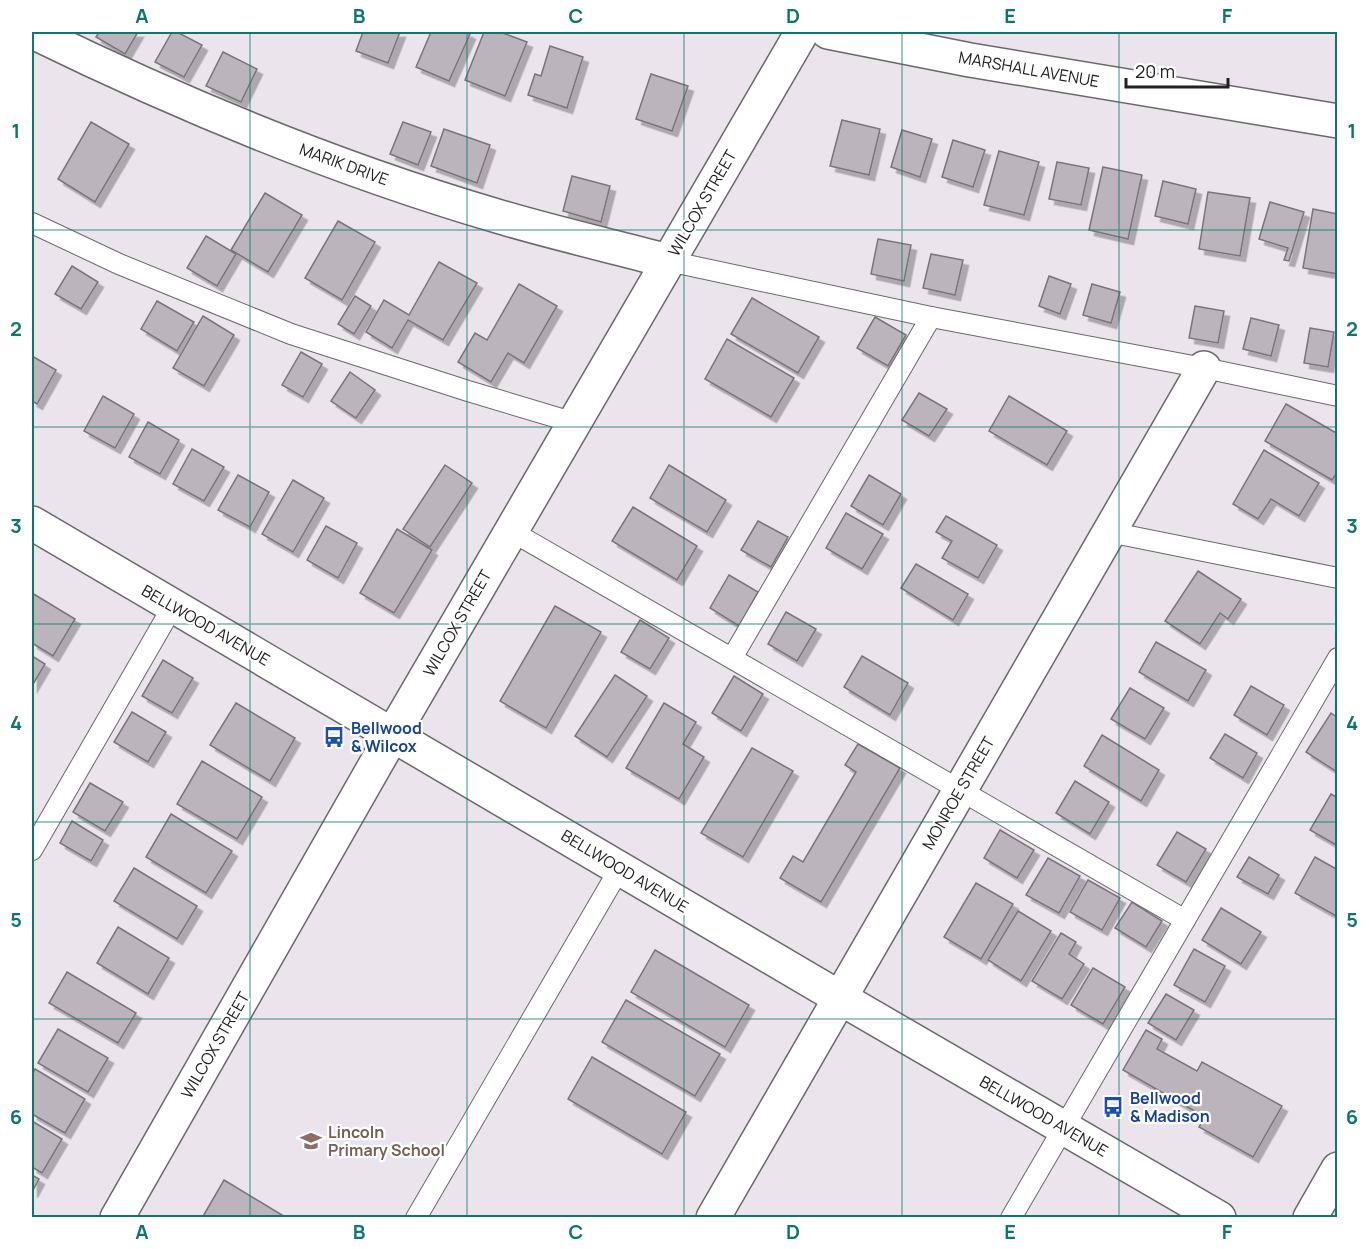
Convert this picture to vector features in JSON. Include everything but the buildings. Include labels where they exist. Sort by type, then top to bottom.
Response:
[{"type":"street","name":"MARIK DRIVE","points":[[33,32],[158,91],[348,167],[497,216],[668,261]]},
{"type":"street","name":"WILCOX STREET","points":[[117,1218],[393,734],[802,32]]},
{"type":"street","name":"MARSHALL AVENUE","points":[[828,32],[970,60],[1338,121]]},
{"type":"street","name":"MONROE STREET","points":[[713,1218],[1204,368]]},
{"type":"street","name":"BELLWOOD AVENUE","points":[[32,523],[1219,1218]]},
{"type":"street","points":[[1310,1218],[1338,1169]]},
{"type":"lane","points":[[32,223],[118,264],[291,334],[575,423]]},
{"type":"lane","points":[[668,261],[931,317],[1204,368],[1338,396]]},
{"type":"lane","points":[[732,658],[931,317]]},
{"type":"lane","points":[[512,531],[1185,920]]},
{"type":"lane","points":[[1109,532],[1338,578]]},
{"type":"lane","points":[[32,850],[173,606]]},
{"type":"lane","points":[[1011,1218],[1338,658]]},
{"type":"lane","points":[[416,1218],[620,868]]},
{"type":"place","name":"Bellwood & Wilcox","points":[[334,737]]},
{"type":"place","name":"Bellwood & Madison","points":[[1113,1107]]},
{"type":"place","name":"Lincoln Primary School","points":[[311,1141]]}]
